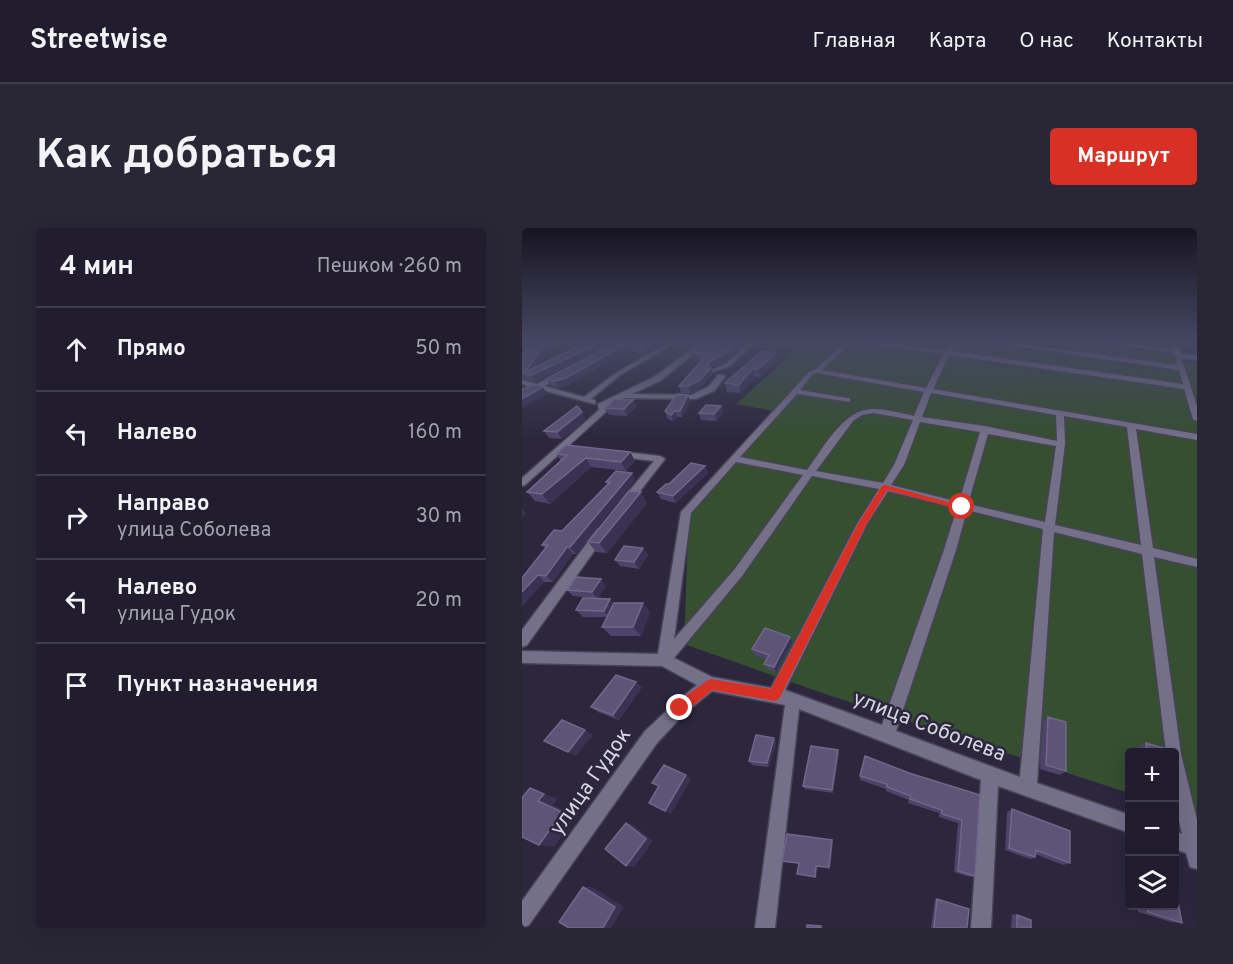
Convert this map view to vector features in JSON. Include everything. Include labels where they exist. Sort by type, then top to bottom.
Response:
[{"type":"street","points":[[522,394],[562,374]]},
{"type":"street","points":[[585,400],[619,374]]},
{"type":"street","points":[[522,382],[601,406],[664,374]]},
{"type":"street","points":[[664,660],[686,512],[810,374]]},
{"type":"street","points":[[833,374],[1197,437]]},
{"type":"street","points":[[775,695],[862,524],[899,465],[936,374]]},
{"type":"street","points":[[1093,374],[1187,387]]},
{"type":"street","points":[[1183,374],[1197,419]]},
{"type":"street","points":[[623,395],[692,397],[711,389],[721,377]]},
{"type":"street","points":[[795,391],[847,400]]},
{"type":"street","points":[[522,483],[567,449],[603,410],[601,406]]},
{"type":"street","points":[[664,660],[738,573],[850,418],[874,411],[1060,444]]},
{"type":"street","points":[[1028,788],[1049,528],[1060,444],[1060,414]]},
{"type":"street","points":[[1131,426],[1173,748]]},
{"type":"street","points":[[886,736],[962,507],[985,429]]},
{"type":"street","points":[[522,641],[660,459],[605,453]]},
{"type":"street","points":[[735,459],[885,487],[1197,563]]},
{"type":"street","points":[[522,657],[664,660]]},
{"type":"street","name":"улица Соболева","points":[[664,660],[710,684],[793,699],[990,775],[1125,822]]},
{"type":"street","name":"улица Гудок","points":[[522,918],[651,737],[680,708],[710,684]]},
{"type":"street","points":[[765,928],[793,699]]},
{"type":"street","points":[[981,928],[990,775]]},
{"type":"street","points":[[1179,776],[1196,852]]},
{"type":"street","points":[[1179,843],[1196,852]]},
{"type":"green space","points":[[770,374],[1197,374],[1197,815],[1179,809],[1179,748],[1125,748],[1125,792],[828,695],[684,644],[689,507],[778,412],[736,404]]},
{"type":"building","points":[[556,374],[574,374],[555,381],[546,379]]},
{"type":"building","points":[[690,374],[706,374],[699,381],[688,386],[679,386]]},
{"type":"building","points":[[736,374],[748,374],[739,385],[725,383]]},
{"type":"building","points":[[534,385],[543,387],[522,399],[522,389]]},
{"type":"building","points":[[677,394],[688,395],[680,411],[675,411],[671,415],[665,411]]},
{"type":"building","points":[[615,399],[633,400],[624,409],[605,408]]},
{"type":"building","points":[[706,405],[721,406],[714,414],[699,413]]},
{"type":"building","points":[[577,406],[582,412],[557,432],[544,431]]},
{"type":"building","points":[[566,445],[630,452],[621,462],[586,458],[542,494],[527,492],[567,455],[556,454]]},
{"type":"building","points":[[691,463],[705,466],[673,496],[657,492],[669,484]]},
{"type":"building","points":[[616,471],[632,473],[570,547],[567,547],[546,576],[538,575],[522,592],[522,578],[548,545],[542,545],[554,530],[562,531],[610,482],[606,482]]},
{"type":"building","points":[[629,491],[641,492],[599,543],[588,542]]},
{"type":"building","points":[[624,546],[643,548],[634,562],[615,560]]},
{"type":"building","points":[[576,577],[601,579],[592,592],[567,590]]},
{"type":"building","points":[[583,598],[610,599],[604,611],[576,610]]},
{"type":"building","points":[[614,603],[643,603],[633,627],[602,627]]},
{"type":"building","points":[[765,628],[790,637],[774,667],[764,664],[769,655],[752,649]]},
{"type":"building","points":[[616,675],[636,682],[613,715],[591,707]]},
{"type":"building","points":[[1048,717],[1066,722],[1066,771],[1046,765]]},
{"type":"building","points":[[562,720],[585,730],[568,752],[544,741]]},
{"type":"building","points":[[756,735],[774,738],[767,763],[749,761]]},
{"type":"building","points":[[1146,743],[1164,748],[1146,748]]},
{"type":"building","points":[[811,746],[838,750],[832,790],[803,786]]},
{"type":"building","points":[[865,756],[909,773],[980,795],[975,876],[958,871],[962,820],[942,814],[942,810],[910,799],[911,796],[887,787],[887,784],[860,776]]},
{"type":"building","points":[[664,765],[686,775],[665,811],[649,803],[659,786],[652,783]]},
{"type":"building","points":[[530,788],[544,794],[538,801],[562,812],[539,845],[522,837],[522,798]]},
{"type":"building","points":[[1012,809],[1070,831],[1070,863],[1036,850],[1035,857],[1009,848]]},
{"type":"building","points":[[626,823],[646,839],[626,866],[605,849]]},
{"type":"building","points":[[787,834],[832,840],[829,867],[816,866],[815,877],[797,874],[799,863],[782,861]]},
{"type":"building","points":[[583,887],[615,907],[603,928],[569,928],[559,922]]},
{"type":"building","points":[[937,899],[969,909],[967,928],[934,928]]},
{"type":"building","points":[[1179,907],[1182,923],[1148,910],[1179,910]]},
{"type":"building","points":[[1017,915],[1031,920],[1031,928],[1017,928]]},
{"type":"building","points":[[807,925],[821,926],[821,928],[807,928]]},
{"type":"route","points":[[680,708],[710,684],[775,695],[862,524],[885,487],[962,507]]}]
